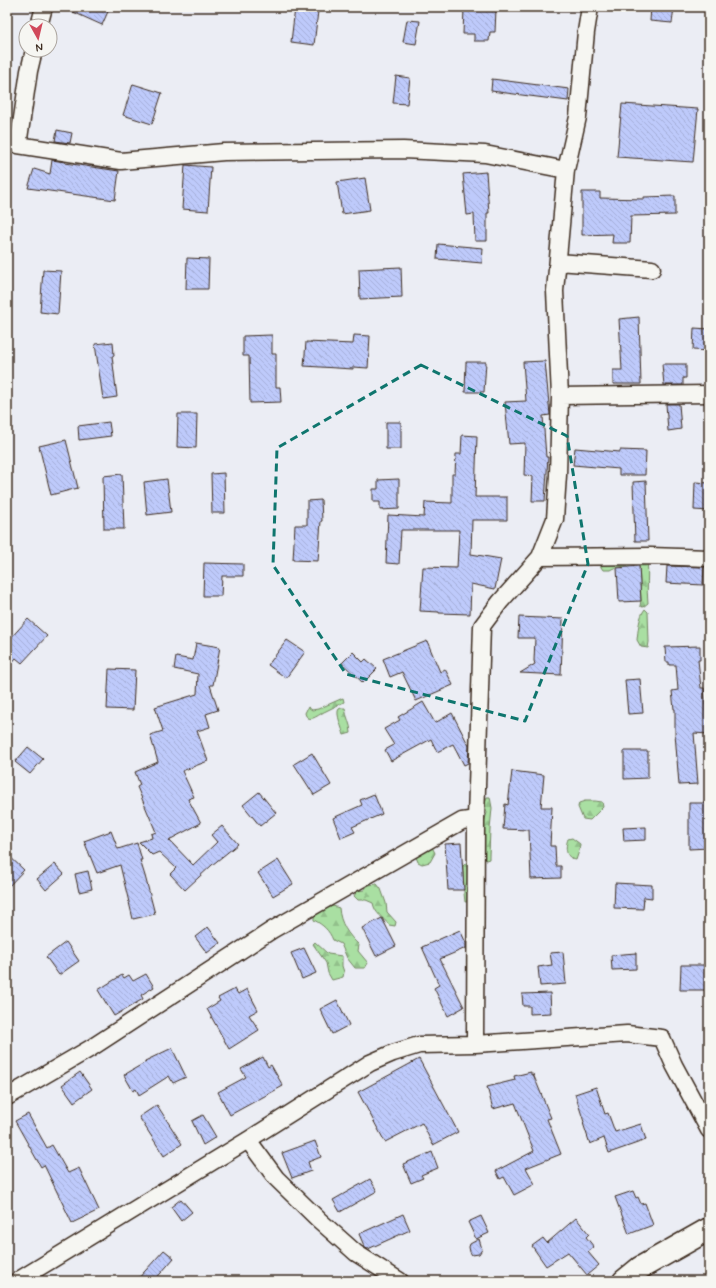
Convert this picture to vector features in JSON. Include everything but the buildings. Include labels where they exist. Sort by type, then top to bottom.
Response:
[{"type":"main road","points":[[624,1281],[640,1268],[709,1229]]},
{"type":"street","points":[[41,18],[44,7]]},
{"type":"street","points":[[475,1044],[476,819],[482,626],[500,602],[540,557],[554,519],[558,475],[560,396],[555,291],[566,170],[578,117],[586,32],[590,7]]},
{"type":"street","points":[[32,58],[18,145],[121,161],[224,152],[404,150],[485,154],[566,170]]},
{"type":"street","points":[[558,262],[652,269]]},
{"type":"street","points":[[560,396],[709,394]]},
{"type":"street","points":[[540,557],[650,556],[709,558]]},
{"type":"street","points":[[7,1097],[91,1048],[272,930],[462,821],[476,819]]},
{"type":"street","points":[[18,1281],[248,1140],[370,1062],[419,1045],[475,1044],[627,1034],[662,1038],[674,1065],[709,1130]]},
{"type":"street","points":[[248,1140],[276,1178],[319,1220],[356,1253],[400,1281]]},
{"type":"highlighted area","points":[[421,365],[567,436],[588,564],[525,721],[346,674],[273,565],[277,448]]},
{"type":"green space","points":[[647,559],[648,603],[643,607],[640,606],[639,566],[603,570],[600,563]]},
{"type":"green space","points":[[645,609],[648,612],[648,648],[641,647],[637,640],[640,620]]},
{"type":"green space","points":[[343,698],[344,702],[317,716],[309,718],[306,716],[305,713],[308,707],[312,710],[318,709]]},
{"type":"green space","points":[[345,708],[351,733],[344,735],[338,711],[339,709]]},
{"type":"green space","points":[[487,797],[490,797],[492,808],[489,859],[486,860],[483,857],[484,822],[487,813],[484,806]]},
{"type":"green space","points":[[585,801],[602,802],[603,807],[590,820],[583,819],[578,807],[579,803]]},
{"type":"green space","points":[[572,838],[580,844],[576,860],[572,859],[567,852],[566,845],[568,839]]},
{"type":"green space","points":[[429,847],[432,847],[435,853],[430,862],[422,864],[418,862],[416,857],[419,853]]},
{"type":"green space","points":[[468,861],[471,861],[470,901],[465,902],[463,866]]},
{"type":"green space","points":[[377,884],[381,889],[386,903],[387,912],[396,922],[395,926],[389,925],[376,910],[373,903],[366,900],[358,900],[354,896],[357,891],[364,890],[368,885]]},
{"type":"green space","points":[[333,906],[339,908],[341,919],[345,928],[359,945],[358,951],[368,963],[365,968],[355,968],[347,958],[341,944],[333,940],[330,933],[314,920],[314,914]]},
{"type":"green space","points":[[315,942],[328,954],[342,956],[342,966],[344,972],[343,977],[332,980],[328,973],[326,963],[313,944]]}]
